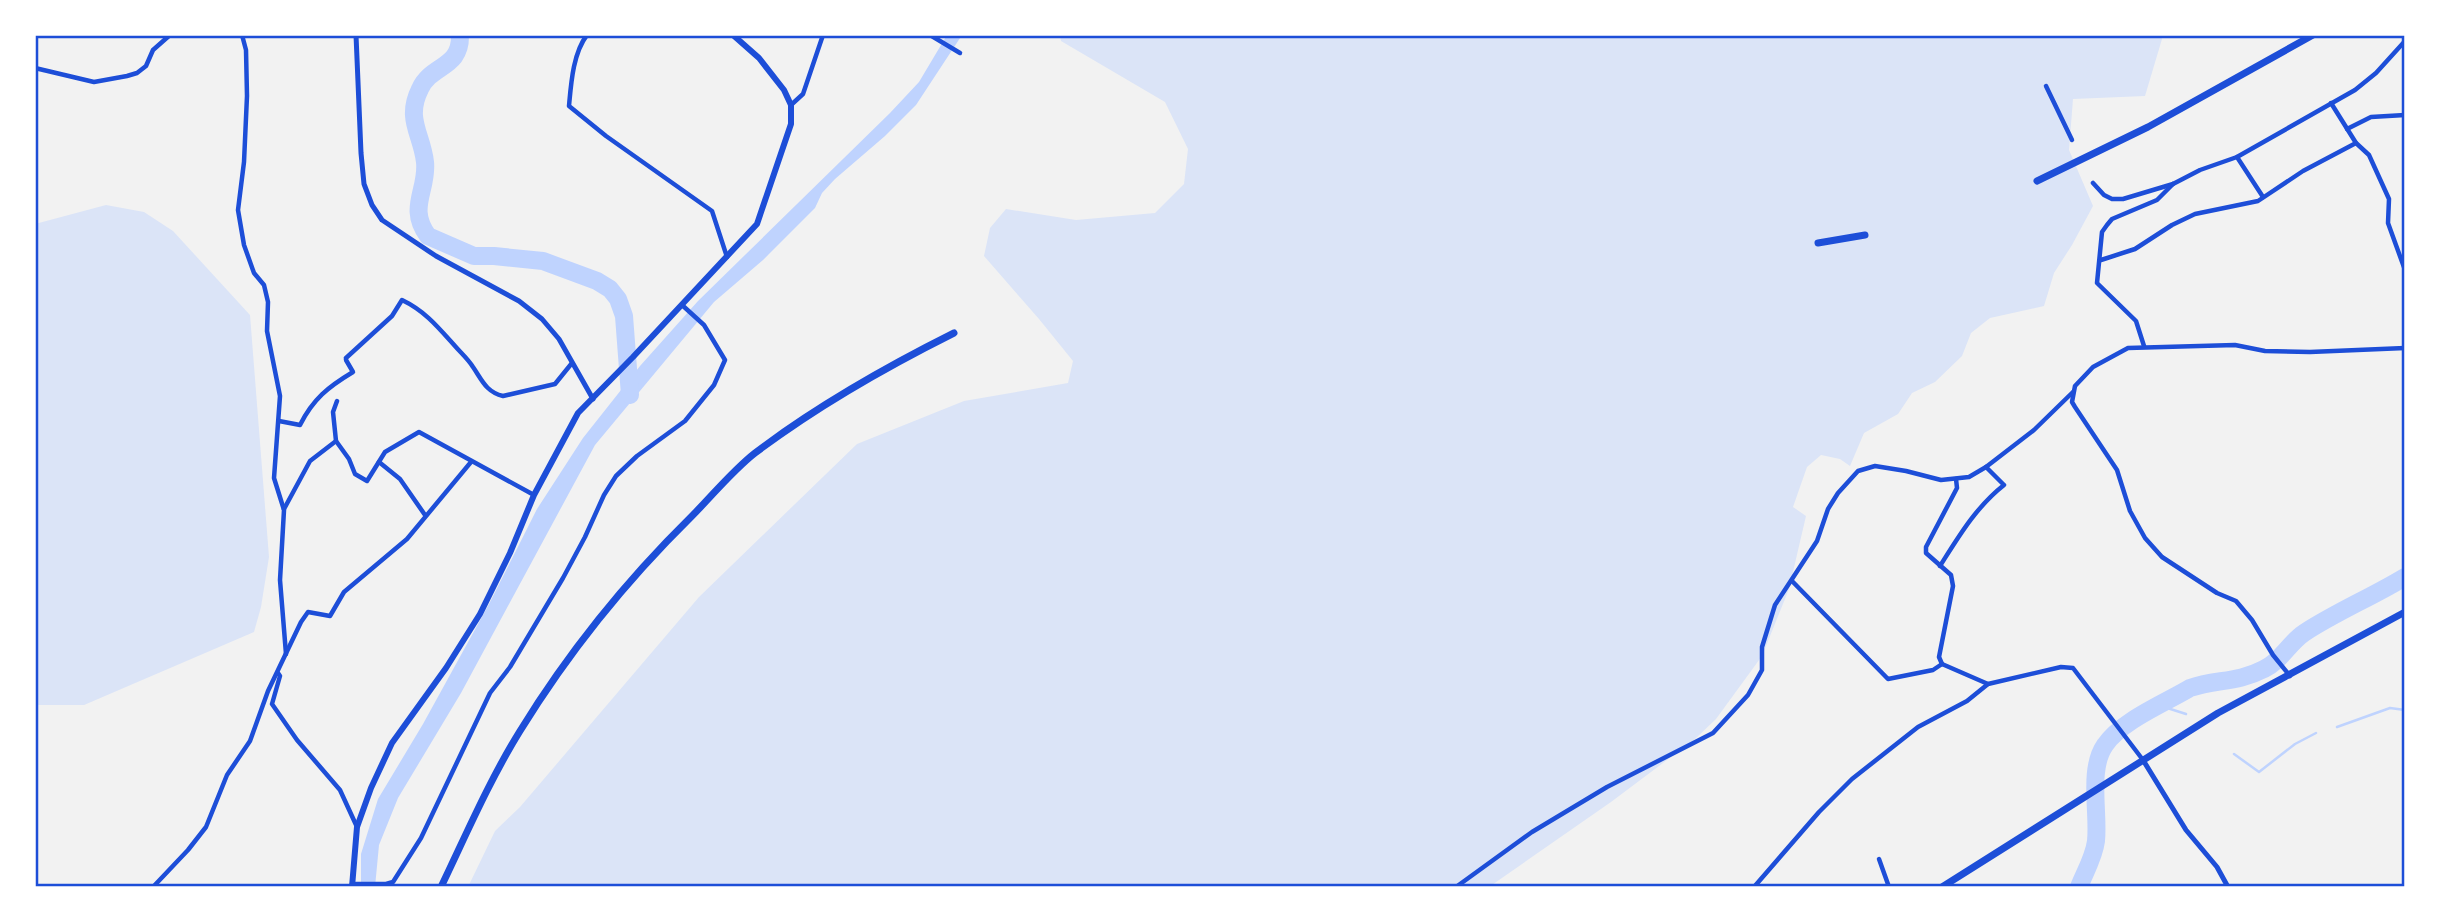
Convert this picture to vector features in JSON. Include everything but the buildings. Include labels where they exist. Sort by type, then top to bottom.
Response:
[{"type":"highway","points":[[2038,181],[2148,127],[2313,35]]},
{"type":"highway","points":[[1818,243],[1865,235]]},
{"type":"highway","points":[[441,887],[519,732],[575,649],[663,545],[752,455],[841,394],[888,366],[954,333]]},
{"type":"highway","points":[[1942,887],[2218,713],[2405,612]]},
{"type":"main road","points":[[354,885],[357,827],[392,743],[446,668],[480,614],[510,554],[534,495],[578,413],[684,307],[757,224],[763,211],[791,124],[790,105],[784,90],[758,58],[733,35]]},
{"type":"street","points":[[35,68],[94,82],[127,76],[138,73],[146,66],[153,50],[170,35]]},
{"type":"street","points":[[242,35],[246,50],[247,96],[244,162],[238,210],[244,245],[254,273],[264,285],[268,302],[267,331],[280,396],[274,478],[284,510],[280,580],[286,654]]},
{"type":"street","points":[[356,35],[360,153],[364,184],[372,205],[382,220],[436,256],[519,301],[542,319],[559,340],[593,399]]},
{"type":"street","points":[[587,35],[575,64],[569,106],[615,143],[712,211],[727,257]]},
{"type":"street","points":[[790,105],[803,94],[824,35]]},
{"type":"street","points":[[930,35],[960,53]]},
{"type":"street","points":[[2093,183],[2104,195],[2112,199],[2123,199],[2173,184],[2200,170],[2237,157],[2355,90],[2376,73],[2405,41]]},
{"type":"street","points":[[2046,86],[2072,140]]},
{"type":"street","points":[[2331,103],[2356,143],[2369,155],[2389,199],[2388,223],[2405,270]]},
{"type":"street","points":[[2347,128],[2371,117],[2405,115]]},
{"type":"street","points":[[2101,260],[2135,249],[2195,214],[2258,201],[2303,170],[2356,143]]},
{"type":"street","points":[[2237,157],[2263,197]]},
{"type":"street","points":[[2144,346],[2136,321],[2097,283],[2102,232],[2112,219],[2157,200],[2173,184]]},
{"type":"street","points":[[279,421],[300,425],[310,405],[334,383],[353,372],[346,359],[392,316],[402,300],[429,317],[474,367],[479,379],[498,395],[555,384],[572,363]]},
{"type":"street","points":[[354,885],[393,882],[421,838],[485,702],[510,667],[557,589],[616,475],[685,421],[714,385],[725,360],[704,325],[684,307]]},
{"type":"street","points":[[2290,676],[2236,601],[2217,593],[2162,557],[2145,538],[2130,511],[2117,470],[2075,407],[2075,386],[2093,367],[2127,348],[2144,346],[2235,345],[2265,351],[2310,352],[2405,348]]},
{"type":"street","points":[[1456,887],[1532,832],[1607,787],[1713,733],[1753,687],[1762,670],[1762,647],[1775,605],[1817,541],[1828,509],[1858,471],[1875,466],[1941,480],[1969,477],[2034,430],[2073,392]]},
{"type":"street","points":[[337,401],[333,412],[336,442],[349,459],[355,474],[367,481],[385,452],[419,432],[534,495]]},
{"type":"street","points":[[284,510],[310,461],[336,442]]},
{"type":"street","points":[[379,462],[400,479],[425,515]]},
{"type":"street","points":[[153,887],[206,827],[227,775],[250,741],[277,672],[308,612],[330,616],[344,592],[407,539],[471,462]]},
{"type":"street","points":[[1940,566],[1975,513],[2004,485],[1986,467]]},
{"type":"street","points":[[1956,479],[1957,488],[1926,547],[1926,553],[1951,575],[1952,586],[1939,657],[1942,664],[1988,684]]},
{"type":"street","points":[[1793,581],[1888,679],[1933,670],[1942,664]]},
{"type":"street","points":[[1754,887],[1819,812],[1853,779],[1918,727],[1967,701],[1988,684],[2062,667],[2073,668],[2143,760],[2186,830],[2217,867],[2228,887]]},
{"type":"street","points":[[277,672],[279,676],[272,704],[297,740],[340,790],[357,827]]},
{"type":"street","points":[[1879,859],[1889,887]]},
{"type":"shaded area","points":[[1060,35],[2161,35],[2162,39],[2145,96],[2073,99],[2069,150],[2093,206],[2054,273],[2044,306],[1990,318],[1971,333],[1962,356],[1935,382],[1912,393],[1898,414],[1864,433],[1850,466],[1840,459],[1821,455],[1807,467],[1793,507],[1806,516],[1789,589],[1762,656],[1716,719],[1695,739],[1611,802],[1489,887],[468,887],[495,831],[520,807],[699,597],[857,444],[964,401],[1068,383],[1073,361],[984,256],[990,228],[1006,209],[1076,220],[1155,213],[1184,184],[1188,149],[1165,102],[1061,41]]},
{"type":"shaded area","points":[[106,205],[144,212],[173,231],[250,315],[269,557],[254,632],[84,705],[35,705],[35,224]]},
{"type":"water","points":[[947,35],[962,35],[916,105],[835,179],[822,193],[815,208],[763,260],[714,302],[595,445],[461,693],[398,798],[379,845],[375,887],[361,887],[361,854],[378,799],[489,604],[537,509],[583,438],[640,366],[698,301],[919,82]]},
{"type":"waterway","points":[[460,35],[456,54],[425,81],[414,109],[425,162],[419,208],[422,226],[428,236],[474,256],[543,261],[597,281],[610,289],[618,299],[624,316],[630,395]]},
{"type":"waterway","points":[[2079,887],[2096,841],[2097,766],[2100,755],[2112,736],[2132,720],[2190,688],[2245,677],[2264,669],[2304,633],[2405,577]]},
{"type":"waterway","points":[[2161,706],[2186,714]]},
{"type":"waterway","points":[[2337,727],[2390,708],[2405,710]]},
{"type":"waterway","points":[[2234,754],[2259,772],[2295,744],[2316,733]]}]
